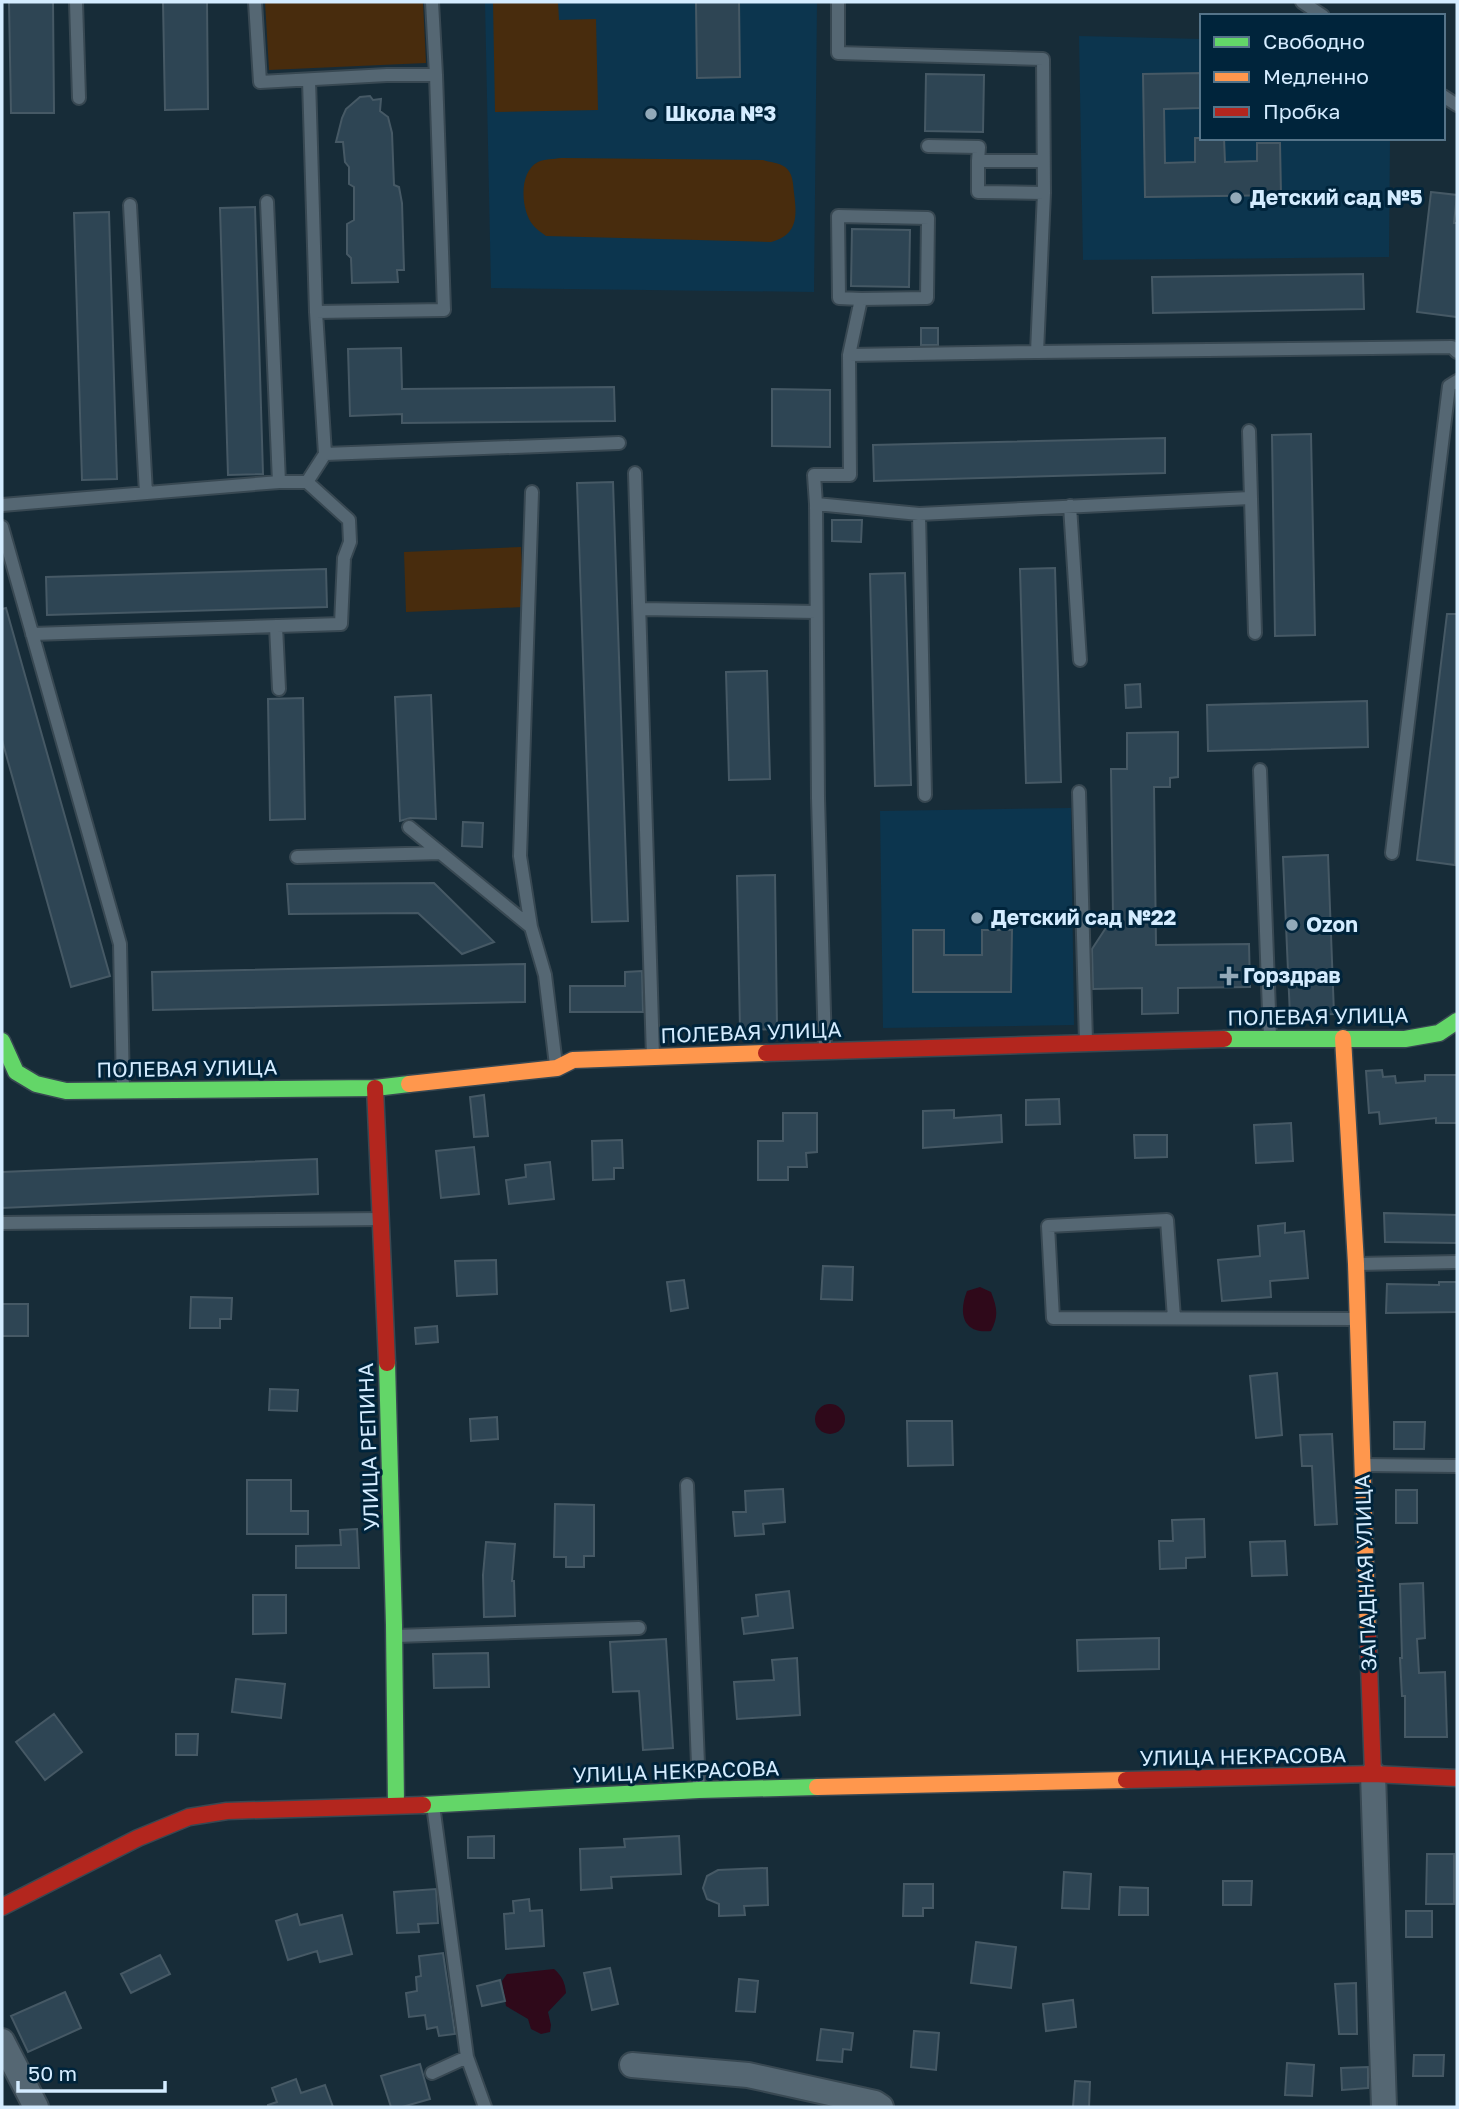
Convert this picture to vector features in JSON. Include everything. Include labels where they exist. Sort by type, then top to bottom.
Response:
[{"type":"street","name":"ПОЛЕВАЯ УЛИЦА","points":[[3,1049],[16,1072],[36,1084],[66,1091],[123,1092],[375,1087],[557,1068],[573,1060],[653,1056],[1086,1042],[1270,1038],[1405,1039],[1438,1033],[1457,1021]]},
{"type":"street","name":"ЗАПАДНАЯ УЛИЦА","points":[[1343,1038],[1356,1264],[1384,2107]]},
{"type":"street","name":"УЛИЦА РЕПИНА","points":[[375,1087],[396,1636],[396,1805]]},
{"type":"street","name":"УЛИЦА НЕКРАСОВА","points":[[2,1907],[138,1838],[189,1817],[227,1811],[433,1805],[699,1790],[1373,1774],[1457,1778]]},
{"type":"street","points":[[2,2041],[36,2107]]},
{"type":"street","points":[[632,2065],[748,2075],[875,2103],[881,2107]]},
{"type":"lane","points":[[76,2],[79,98]]},
{"type":"lane","points":[[255,2],[260,82],[436,75]]},
{"type":"lane","points":[[316,312],[444,310],[432,2]]},
{"type":"lane","points":[[838,2],[838,53],[1043,59],[1044,193],[1037,352]]},
{"type":"lane","points":[[1302,2],[1320,14]]},
{"type":"lane","points":[[307,482],[325,454],[316,312],[309,80]]},
{"type":"lane","points":[[928,146],[979,147],[978,192],[1044,193]]},
{"type":"lane","points":[[978,161],[1043,161]]},
{"type":"lane","points":[[267,202],[279,482]]},
{"type":"lane","points":[[130,205],[146,493]]},
{"type":"lane","points":[[838,216],[928,218],[927,298],[861,299],[839,298],[838,216]]},
{"type":"lane","points":[[825,1052],[814,475],[850,475],[849,355],[861,299]]},
{"type":"lane","points":[[849,355],[1452,347],[1457,352]]},
{"type":"lane","points":[[1392,853],[1449,386],[1457,381]]},
{"type":"lane","points":[[1249,431],[1255,633]]},
{"type":"lane","points":[[325,454],[619,443]]},
{"type":"lane","points":[[635,473],[653,1056]]},
{"type":"lane","points":[[2,505],[279,482],[307,482],[349,520],[351,542],[344,558],[341,624],[32,634]]},
{"type":"lane","points":[[532,492],[520,856],[531,927],[545,975],[557,1068]]},
{"type":"lane","points":[[816,504],[919,514],[1250,498]]},
{"type":"lane","points":[[1070,506],[1080,660]]},
{"type":"lane","points":[[919,514],[925,795]]},
{"type":"lane","points":[[2,527],[120,944],[123,1092]]},
{"type":"lane","points":[[641,609],[816,612]]},
{"type":"lane","points":[[276,626],[279,689]]},
{"type":"lane","points":[[1260,771],[1270,1038]]},
{"type":"lane","points":[[1079,792],[1086,1042]]},
{"type":"lane","points":[[409,827],[531,927]]},
{"type":"lane","points":[[297,857],[441,853]]},
{"type":"lane","points":[[2,1223],[381,1219]]},
{"type":"lane","points":[[1174,1318],[1167,1220],[1048,1226],[1053,1318],[1358,1319]]},
{"type":"lane","points":[[1356,1264],[1457,1262]]},
{"type":"lane","points":[[1363,1465],[1457,1466]]},
{"type":"lane","points":[[687,1485],[699,1790]]},
{"type":"lane","points":[[396,1636],[639,1628]]},
{"type":"lane","points":[[433,1805],[467,2057],[485,2107]]},
{"type":"lane","points":[[432,2073],[467,2057]]},
{"type":"shaded area","points":[[265,2],[423,2],[426,63],[269,70]]},
{"type":"shaded area","name":"Школа №3","points":[[485,2],[817,2],[814,292],[491,288]]},
{"type":"shaded area","points":[[493,2],[558,2],[559,20],[596,19],[598,110],[495,112]]},
{"type":"shaded area","name":"Детский сад №5","points":[[1079,36],[1200,39],[1200,140],[1390,140],[1389,257],[1083,260]]},
{"type":"shaded area","points":[[561,158],[763,160],[783,166],[790,172],[794,223],[786,235],[771,242],[546,236],[529,219],[524,202],[524,183],[527,174],[538,162]]},
{"type":"shaded area","points":[[521,547],[524,607],[406,612],[404,552]]},
{"type":"shaded area","name":"Детский сад №22","points":[[1071,808],[1074,1025],[883,1028],[880,811]]},
{"type":"shaded area","points":[[980,1287],[991,1292],[995,1302],[996,1316],[991,1331],[974,1329],[965,1321],[963,1315],[967,1291]]},
{"type":"shaded area","points":[[830,1404],[840,1409],[845,1419],[840,1429],[830,1434],[820,1429],[815,1419],[820,1409]]},
{"type":"shaded area","points":[[554,1969],[563,1980],[566,1993],[548,2012],[550,2032],[541,2034],[531,2029],[528,2019],[506,2006],[502,1981],[507,1974]]},
{"type":"building","points":[[9,2],[53,2],[54,113],[11,113]]},
{"type":"building","points":[[163,2],[207,2],[208,109],[165,110]]},
{"type":"building","points":[[696,2],[739,2],[740,77],[697,78]]},
{"type":"building","points":[[1200,73],[1200,108],[1164,109],[1165,163],[1195,162],[1195,138],[1224,140],[1225,162],[1257,161],[1257,143],[1280,143],[1281,195],[1145,197],[1143,74]]},
{"type":"building","points":[[926,74],[984,75],[983,132],[925,131]]},
{"type":"building","points":[[370,96],[373,100],[381,99],[380,111],[388,117],[392,133],[394,185],[399,187],[402,203],[404,270],[397,270],[398,282],[352,283],[351,258],[347,254],[347,224],[354,220],[354,187],[349,184],[349,167],[345,162],[343,142],[336,142],[346,109],[360,97]]},
{"type":"building","points":[[1431,192],[1457,195],[1454,223],[1457,223],[1457,317],[1417,312]]},
{"type":"building","points":[[255,207],[263,474],[228,475],[220,208]]},
{"type":"building","points":[[109,212],[117,479],[82,480],[74,213]]},
{"type":"building","points":[[852,229],[910,230],[909,287],[851,286]]},
{"type":"building","points":[[1363,274],[1364,309],[1153,313],[1152,277]]},
{"type":"building","points":[[921,328],[938,328],[938,345],[921,345]]},
{"type":"building","points":[[401,348],[402,389],[614,387],[615,421],[402,423],[402,414],[350,416],[348,349]]},
{"type":"building","points":[[772,389],[830,390],[830,447],[772,446]]},
{"type":"building","points":[[1311,434],[1315,635],[1275,636],[1272,435]]},
{"type":"building","points":[[1165,438],[1165,473],[874,481],[873,445]]},
{"type":"building","points":[[613,482],[628,921],[592,922],[577,483]]},
{"type":"building","points":[[832,520],[862,520],[861,542],[832,541]]},
{"type":"building","points":[[1055,568],[1061,782],[1026,783],[1020,569]]},
{"type":"building","points":[[326,569],[327,607],[47,615],[46,577]]},
{"type":"building","points":[[905,573],[911,785],[875,786],[870,574]]},
{"type":"building","points":[[6,608],[110,976],[71,987],[2,740],[2,609]]},
{"type":"building","points":[[1447,614],[1457,614],[1455,865],[1417,860]]},
{"type":"building","points":[[767,671],[770,779],[729,780],[726,672]]},
{"type":"building","points":[[1140,684],[1141,707],[1126,708],[1125,685]]},
{"type":"building","points":[[431,695],[436,819],[410,818],[400,821],[395,697]]},
{"type":"building","points":[[303,698],[305,819],[270,820],[268,699]]},
{"type":"building","points":[[1367,701],[1368,747],[1208,751],[1207,705]]},
{"type":"building","points":[[1178,732],[1178,777],[1170,778],[1170,787],[1154,787],[1156,945],[1249,944],[1250,987],[1178,988],[1178,1013],[1142,1014],[1142,988],[1093,989],[1092,949],[1113,917],[1111,769],[1127,769],[1127,733]]},
{"type":"building","points":[[463,822],[483,823],[482,847],[462,846]]},
{"type":"building","points":[[1328,855],[1334,1014],[1290,1016],[1283,857]]},
{"type":"building","points":[[775,875],[777,1029],[740,1030],[737,876]]},
{"type":"building","points":[[434,883],[494,942],[462,954],[418,913],[289,914],[287,884]]},
{"type":"building","points":[[913,930],[944,930],[944,955],[982,955],[982,930],[1012,930],[1011,992],[913,992]]},
{"type":"building","points":[[525,964],[525,1002],[153,1010],[152,972]]},
{"type":"building","points":[[642,971],[643,1012],[570,1012],[570,986],[625,986],[625,972]]},
{"type":"building","points":[[1382,1070],[1383,1077],[1395,1076],[1396,1083],[1425,1081],[1425,1075],[1457,1075],[1457,1123],[1436,1123],[1436,1118],[1380,1124],[1379,1112],[1369,1113],[1366,1071]]},
{"type":"building","points":[[484,1095],[488,1136],[474,1137],[470,1097]]},
{"type":"building","points":[[1059,1099],[1060,1124],[1026,1125],[1026,1100]]},
{"type":"building","points":[[954,1110],[954,1118],[1001,1115],[1002,1142],[923,1148],[923,1111]]},
{"type":"building","points":[[783,1113],[817,1113],[817,1152],[806,1153],[807,1167],[788,1167],[788,1180],[758,1180],[758,1141],[783,1141]]},
{"type":"building","points":[[1291,1123],[1293,1161],[1256,1163],[1254,1125]]},
{"type":"building","points":[[1134,1135],[1167,1135],[1167,1157],[1135,1158]]},
{"type":"building","points":[[622,1140],[623,1168],[614,1168],[614,1179],[593,1180],[592,1141]]},
{"type":"building","points":[[474,1147],[479,1194],[441,1198],[436,1151]]},
{"type":"building","points":[[317,1159],[318,1194],[2,1208],[2,1172]]},
{"type":"building","points":[[550,1162],[554,1199],[509,1204],[506,1180],[526,1177],[525,1165]]},
{"type":"building","points":[[1384,1213],[1457,1215],[1457,1243],[1385,1242]]},
{"type":"building","points":[[1285,1223],[1285,1233],[1304,1231],[1308,1278],[1270,1281],[1271,1297],[1222,1301],[1218,1260],[1260,1256],[1258,1226]]},
{"type":"building","points":[[496,1260],[497,1294],[457,1296],[455,1261]]},
{"type":"building","points":[[823,1266],[853,1267],[852,1300],[821,1299]]},
{"type":"building","points":[[684,1280],[688,1308],[671,1311],[667,1282]]},
{"type":"building","points":[[1439,1282],[1457,1282],[1457,1312],[1386,1313],[1387,1284],[1439,1285]]},
{"type":"building","points":[[191,1297],[232,1298],[231,1319],[220,1319],[220,1328],[190,1328]]},
{"type":"building","points":[[2,1304],[28,1304],[28,1336],[2,1336]]},
{"type":"building","points":[[437,1326],[438,1342],[416,1344],[415,1328]]},
{"type":"building","points":[[1277,1373],[1282,1435],[1256,1438],[1250,1376]]},
{"type":"building","points":[[270,1389],[298,1390],[297,1411],[269,1410]]},
{"type":"building","points":[[497,1417],[498,1439],[471,1441],[470,1419]]},
{"type":"building","points":[[907,1421],[952,1421],[953,1465],[908,1466]]},
{"type":"building","points":[[1394,1422],[1425,1422],[1424,1449],[1394,1449]]},
{"type":"building","points":[[1332,1434],[1337,1524],[1315,1525],[1312,1466],[1302,1466],[1300,1435]]},
{"type":"building","points":[[247,1480],[291,1480],[291,1511],[308,1511],[308,1534],[247,1534]]},
{"type":"building","points":[[783,1489],[785,1522],[763,1524],[764,1534],[735,1536],[733,1512],[746,1512],[745,1491]]},
{"type":"building","points":[[1396,1490],[1417,1490],[1417,1523],[1396,1523]]},
{"type":"building","points":[[555,1504],[594,1505],[594,1556],[584,1556],[584,1567],[566,1567],[566,1557],[554,1557]]},
{"type":"building","points":[[1204,1519],[1205,1557],[1186,1558],[1186,1568],[1160,1569],[1159,1541],[1173,1541],[1172,1520]]},
{"type":"building","points":[[357,1529],[359,1568],[296,1568],[296,1546],[341,1545],[340,1530]]},
{"type":"building","points":[[1285,1541],[1287,1575],[1252,1576],[1250,1542]]},
{"type":"building","points":[[486,1542],[515,1544],[512,1581],[515,1616],[484,1617],[483,1575]]},
{"type":"building","points":[[1423,1583],[1425,1638],[1417,1639],[1419,1673],[1445,1672],[1447,1737],[1405,1737],[1405,1696],[1402,1696],[1400,1658],[1400,1584]]},
{"type":"building","points":[[789,1591],[793,1628],[744,1634],[742,1618],[758,1616],[756,1595]]},
{"type":"building","points":[[253,1595],[286,1595],[286,1633],[253,1634]]},
{"type":"building","points":[[1159,1638],[1159,1669],[1078,1671],[1077,1640]]},
{"type":"building","points":[[666,1639],[673,1748],[643,1750],[639,1691],[613,1692],[610,1642]]},
{"type":"building","points":[[488,1653],[489,1687],[434,1688],[433,1654]]},
{"type":"building","points":[[797,1658],[800,1715],[737,1719],[734,1682],[774,1680],[772,1660]]},
{"type":"building","points":[[236,1679],[285,1684],[281,1718],[232,1712]]},
{"type":"building","points":[[54,1714],[82,1752],[45,1780],[16,1742]]},
{"type":"building","points":[[176,1734],[198,1734],[197,1755],[176,1755]]},
{"type":"building","points":[[494,1836],[494,1858],[468,1858],[468,1837]]},
{"type":"building","points":[[679,1836],[681,1874],[611,1877],[612,1888],[581,1890],[580,1849],[625,1847],[624,1839]]},
{"type":"building","points":[[1427,1854],[1454,1854],[1454,1904],[1426,1904]]},
{"type":"building","points":[[767,1868],[768,1905],[744,1906],[745,1915],[719,1916],[719,1904],[707,1899],[703,1888],[707,1876],[718,1870]]},
{"type":"building","points":[[1064,1872],[1091,1874],[1089,1909],[1062,1908]]},
{"type":"building","points":[[1223,1881],[1252,1881],[1251,1905],[1223,1905]]},
{"type":"building","points":[[904,1884],[933,1884],[933,1908],[923,1908],[923,1916],[903,1916]]},
{"type":"building","points":[[1120,1887],[1148,1888],[1148,1915],[1119,1915]]},
{"type":"building","points":[[436,1889],[438,1923],[418,1924],[419,1932],[397,1933],[394,1892]]},
{"type":"building","points":[[529,1899],[530,1911],[542,1910],[544,1946],[506,1949],[504,1914],[514,1913],[513,1901]]},
{"type":"building","points":[[1406,1911],[1432,1911],[1432,1937],[1406,1937]]},
{"type":"building","points":[[297,1914],[300,1925],[342,1915],[352,1954],[320,1962],[317,1951],[288,1960],[276,1921]]},
{"type":"building","points":[[976,1942],[1016,1947],[1011,1988],[971,1983]]},
{"type":"building","points":[[443,1953],[455,2034],[439,2036],[437,2027],[427,2029],[425,2015],[409,2017],[406,1993],[417,1991],[416,1977],[421,1976],[419,1956]]},
{"type":"building","points":[[160,1955],[170,1974],[131,1993],[121,1974]]},
{"type":"building","points":[[610,1968],[618,2004],[592,2010],[584,1973]]},
{"type":"building","points":[[739,1979],[758,1981],[755,2012],[736,2011]]},
{"type":"building","points":[[500,1980],[505,2001],[482,2006],[477,1986]]},
{"type":"building","points":[[1356,1983],[1357,2034],[1339,2034],[1335,1984]]},
{"type":"building","points":[[65,1992],[81,2028],[28,2052],[11,2016]]},
{"type":"building","points":[[1073,2000],[1076,2027],[1046,2031],[1043,2004]]},
{"type":"building","points":[[821,2029],[853,2033],[851,2050],[843,2049],[842,2062],[817,2060]]},
{"type":"building","points":[[914,2031],[939,2033],[936,2070],[911,2067]]},
{"type":"building","points":[[1414,2055],[1444,2055],[1443,2076],[1413,2076]]},
{"type":"building","points":[[1287,2063],[1314,2065],[1312,2096],[1285,2095]]},
{"type":"building","points":[[420,2064],[430,2099],[402,2107],[391,2107],[381,2076]]},
{"type":"building","points":[[1368,2067],[1368,2088],[1342,2090],[1341,2068]]},
{"type":"building","points":[[296,2079],[301,2093],[325,2085],[333,2107],[268,2107],[277,2102],[272,2088]]},
{"type":"building","points":[[1075,2081],[1090,2082],[1089,2107],[1073,2107]]},
{"type":"traffic: fast","points":[[1224,1039],[1405,1039],[1439,1033],[1457,1021]]},
{"type":"traffic: fast","points":[[2,1041],[16,1072],[36,1084],[66,1091],[375,1088],[409,1084]]},
{"type":"traffic: fast","points":[[387,1363],[396,1805]]},
{"type":"traffic: fast","points":[[423,1805],[699,1790],[817,1787]]},
{"type":"traffic: slow","points":[[1343,1038],[1356,1264],[1368,1637]]},
{"type":"traffic: slow","points":[[409,1084],[557,1068],[573,1060],[766,1053]]},
{"type":"traffic: slow","points":[[817,1787],[1126,1780]]},
{"type":"traffic: jam","points":[[766,1053],[1224,1039]]},
{"type":"traffic: jam","points":[[375,1088],[387,1363]]},
{"type":"traffic: jam","points":[[1368,1637],[1373,1774]]},
{"type":"traffic: jam","points":[[1126,1780],[1373,1774],[1457,1778]]},
{"type":"traffic: jam","points":[[2,1907],[138,1838],[189,1817],[227,1811],[423,1805]]},
{"type":"place","name":"Школа №3","points":[[651,114]]},
{"type":"place","name":"Детский сад №5","points":[[1236,198]]},
{"type":"place","name":"Детский сад №22","points":[[977,918]]},
{"type":"place","name":"Ozon","points":[[1292,925]]},
{"type":"place","name":"Горздрав","points":[[1229,976]]}]
